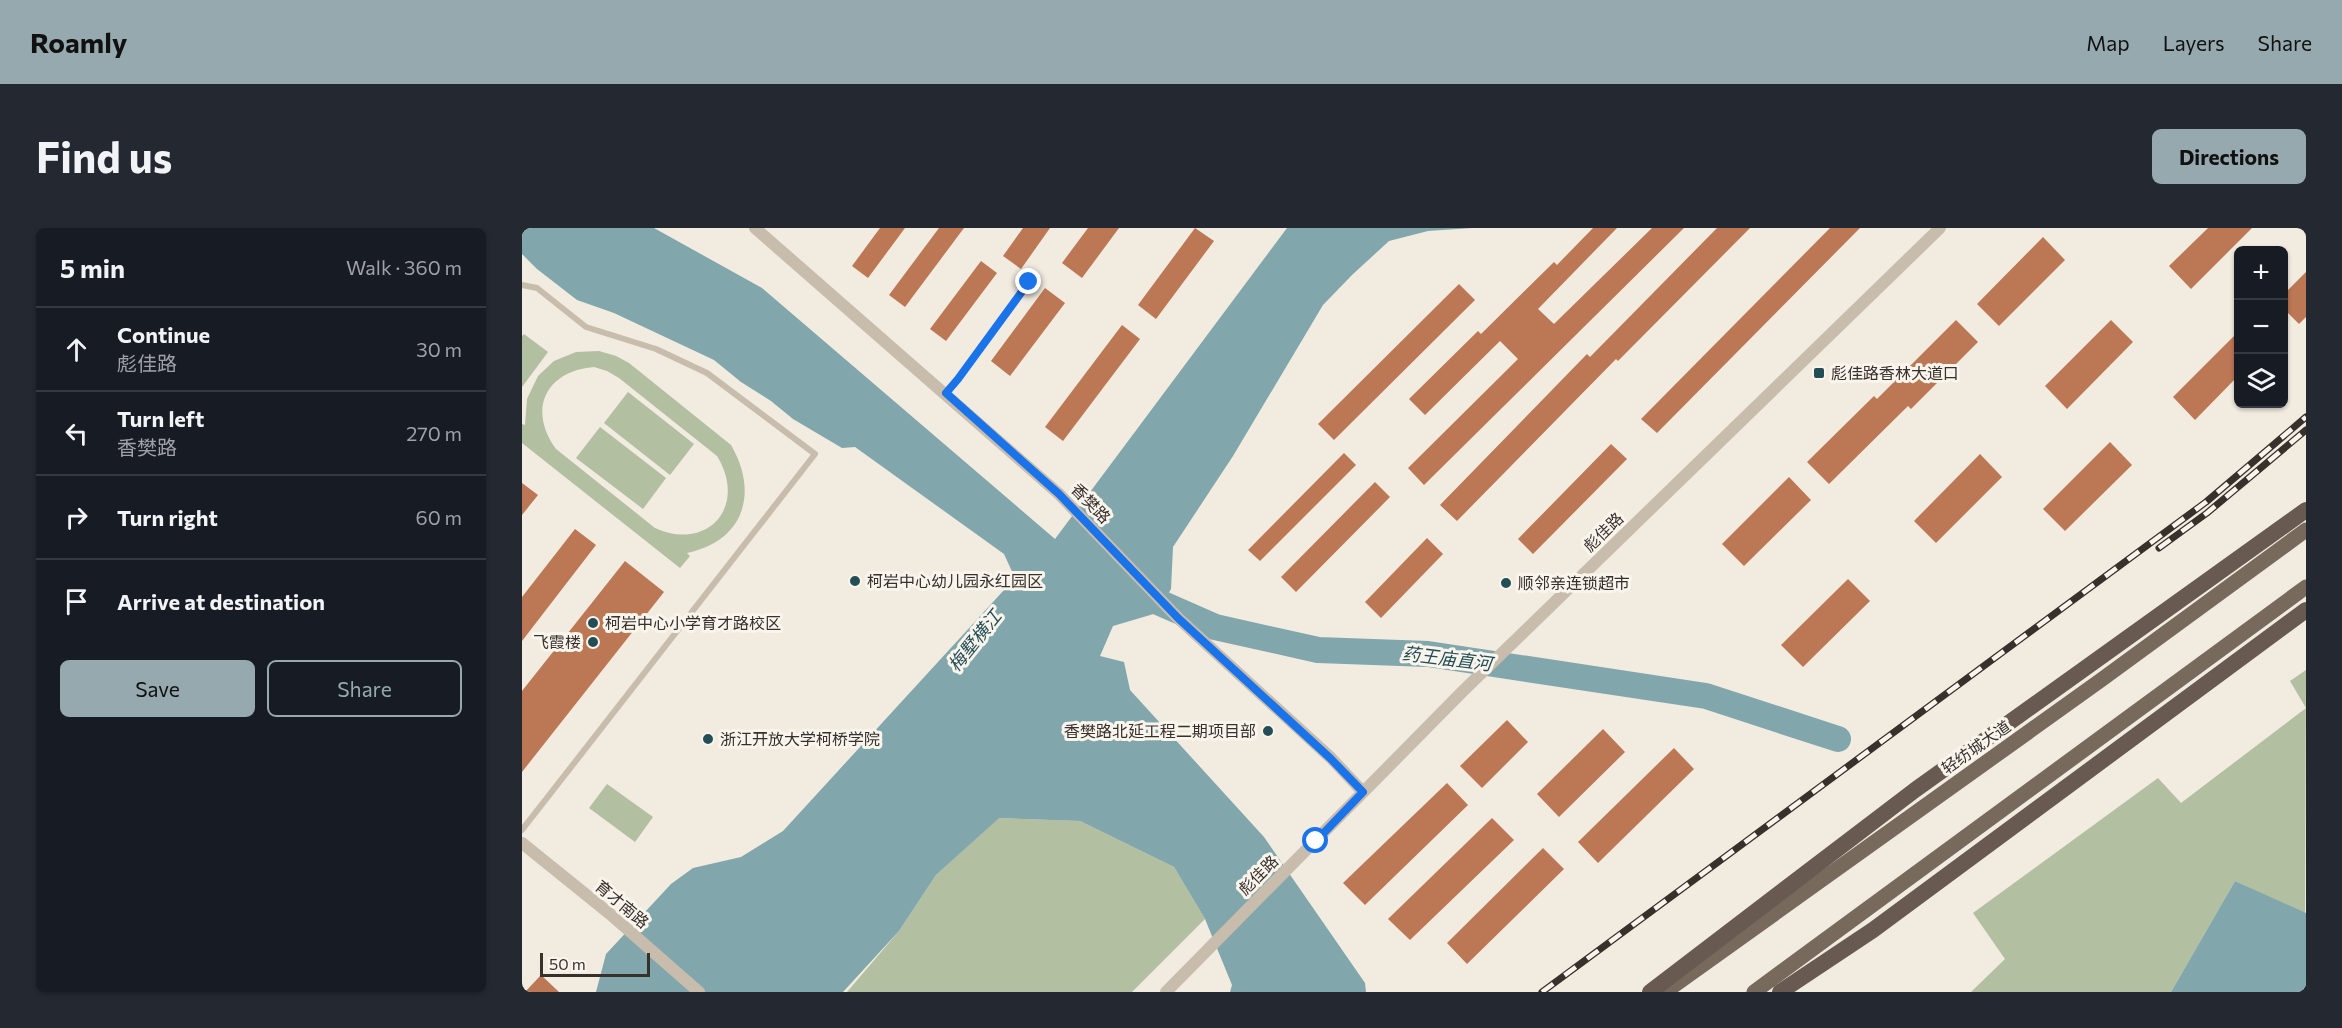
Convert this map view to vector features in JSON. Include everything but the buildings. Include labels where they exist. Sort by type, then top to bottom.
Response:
[{"type":"highway","points":[[1650,992],[1915,790],[2306,510]]},
{"type":"highway","points":[[1780,992],[1873,930],[2306,610]]},
{"type":"main road","name":"轻纺城大道","points":[[1665,992],[2101,680],[2306,530]]},
{"type":"main road","points":[[1754,992],[2306,587]]},
{"type":"street","name":"香樊路","points":[[755,228],[1059,494],[1178,618],[1330,758],[1363,792]]},
{"type":"street","name":"彪佳路","points":[[1166,992],[1504,651],[1940,228]]},
{"type":"street","name":"育才南路","points":[[522,843],[610,914],[699,992]]},
{"type":"lane","points":[[946,393],[1029,282]]},
{"type":"lane","points":[[522,285],[537,288],[586,327],[656,349],[707,374],[815,454],[522,830]]},
{"type":"green space","points":[[524,334],[548,352],[522,387],[522,336]]},
{"type":"green space","points":[[599,351],[629,363],[731,445],[744,480],[741,512],[733,526],[722,538],[706,547],[687,553],[690,556],[680,568],[522,443],[522,424],[525,425],[527,399],[538,376],[554,361],[576,352]],"holes":[[[594,367],[607,371],[717,456],[725,474],[728,492],[725,507],[718,520],[706,529],[691,534],[674,534],[655,528],[556,449],[547,434],[543,420],[546,394],[553,384],[577,370]]]},
{"type":"green space","points":[[628,392],[694,444],[670,475],[604,423]]},
{"type":"green space","points":[[600,427],[666,478],[643,509],[576,458]]},
{"type":"green space","points":[[2306,670],[2306,708],[2290,681]]},
{"type":"green space","points":[[2306,708],[2305,914],[2235,881],[2171,992],[1971,992],[2005,959],[1973,913],[2158,778],[2181,803]]},
{"type":"green space","points":[[607,784],[653,817],[635,842],[589,808]]},
{"type":"green space","points":[[998,818],[1080,821],[1174,867],[1205,919],[1132,992],[847,992],[899,931],[936,875]]},
{"type":"water","name":"梅墅横江","points":[[522,228],[654,228],[762,288],[1055,539],[1287,228],[1472,228],[1428,231],[1389,241],[1323,305],[1233,456],[1173,547],[1171,589],[1157,613],[1113,626],[1100,656],[1124,662],[1130,690],[1264,837],[1365,983],[1366,992],[1230,992],[1232,985],[1205,919],[1174,867],[1080,821],[999,818],[936,875],[899,931],[843,992],[596,992],[606,954],[671,884],[693,868],[741,857],[783,831],[1015,578],[1004,554],[855,447],[842,448],[793,419],[714,360],[614,313],[577,300],[537,269],[522,254]]},
{"type":"water","points":[[2235,881],[2306,913],[2306,992],[2171,992]]},
{"type":"waterway","name":"药王庙直河","points":[[1149,598],[1215,627],[1318,650],[1428,654],[1706,696],[1838,739]]},
{"type":"railway","points":[[1542,992],[2206,502],[2306,417]]},
{"type":"railway","points":[[2159,548],[2207,513],[2306,430]]},
{"type":"place","name":"彪佳路香林大道口","points":[[1819,373]]},
{"type":"place","name":"柯岩中心幼儿园永红园区","points":[[855,581]]},
{"type":"place","name":"顺邻亲连锁超市","points":[[1506,583]]},
{"type":"place","name":"柯岩中心小学育才路校区","points":[[593,623]]},
{"type":"place","name":"飞霞楼","points":[[593,642]]},
{"type":"place","name":"香樊路北延工程二期项目部","points":[[1268,731]]},
{"type":"place","name":"浙江开放大学柯桥学院","points":[[708,739]]},
{"type":"route","points":[[1029,282],[946,393],[1059,494],[1178,618],[1330,758],[1363,792],[1316,841]]}]
